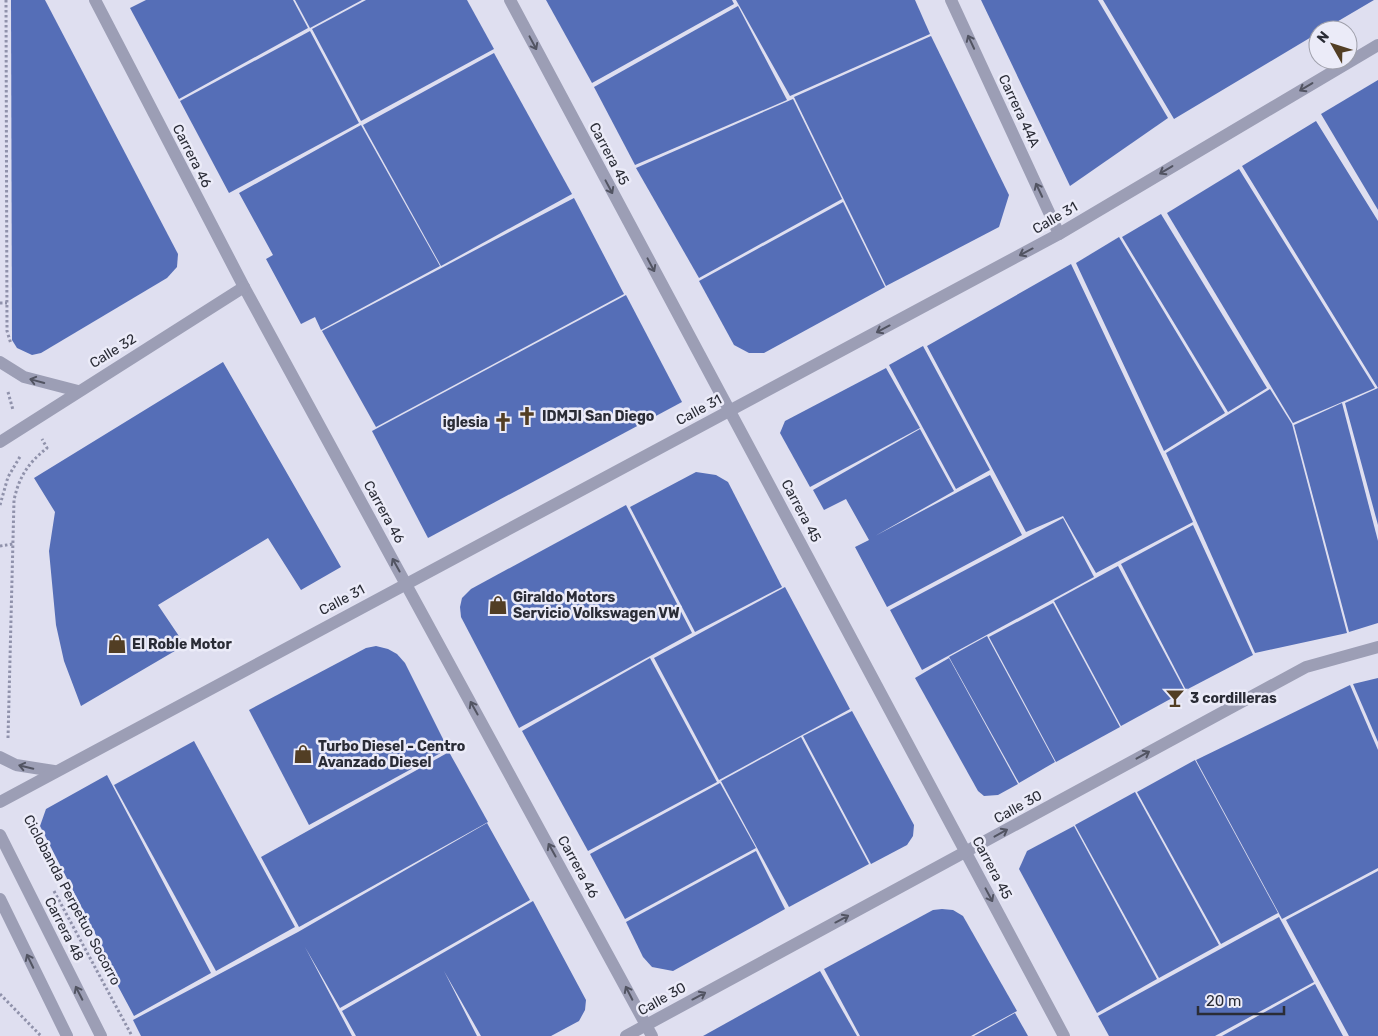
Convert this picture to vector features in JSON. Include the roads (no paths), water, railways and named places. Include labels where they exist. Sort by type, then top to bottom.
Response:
[{"type":"street","name":"Carrera 46","points":[[95,0],[244,287],[649,1031]]},
{"type":"street","name":"Carrera 45","points":[[510,0],[1064,1036]]},
{"type":"street","name":"Carrera 44A","points":[[951,0],[1059,234]]},
{"type":"street","name":"Calle 31","points":[[0,802],[1059,234],[1378,45]]},
{"type":"street","name":"Calle 32","points":[[0,442],[244,287]]},
{"type":"street","points":[[0,362],[24,377],[78,391]]},
{"type":"street","name":"Calle 30","points":[[626,1036],[649,1031],[966,852],[1306,667],[1378,647]]},
{"type":"street","points":[[0,757],[16,765],[54,772]]},
{"type":"street","name":"Carrera 48","points":[[0,834],[101,1036]]},
{"type":"street","points":[[0,899],[67,1036]]},
{"type":"place","name":"IDMJI San Diego","points":[[527,416]]},
{"type":"place","name":"iglesia","points":[[503,422]]},
{"type":"place","name":"Giraldo Motors Servicio Volkswagen VW","points":[[498,605]]},
{"type":"place","name":"El Roble Motor","points":[[117,644]]},
{"type":"place","name":"3 cordilleras","points":[[1175,698]]},
{"type":"place","name":"Turbo Diesel - Centro Avanzado Diesel","points":[[303,754]]}]
